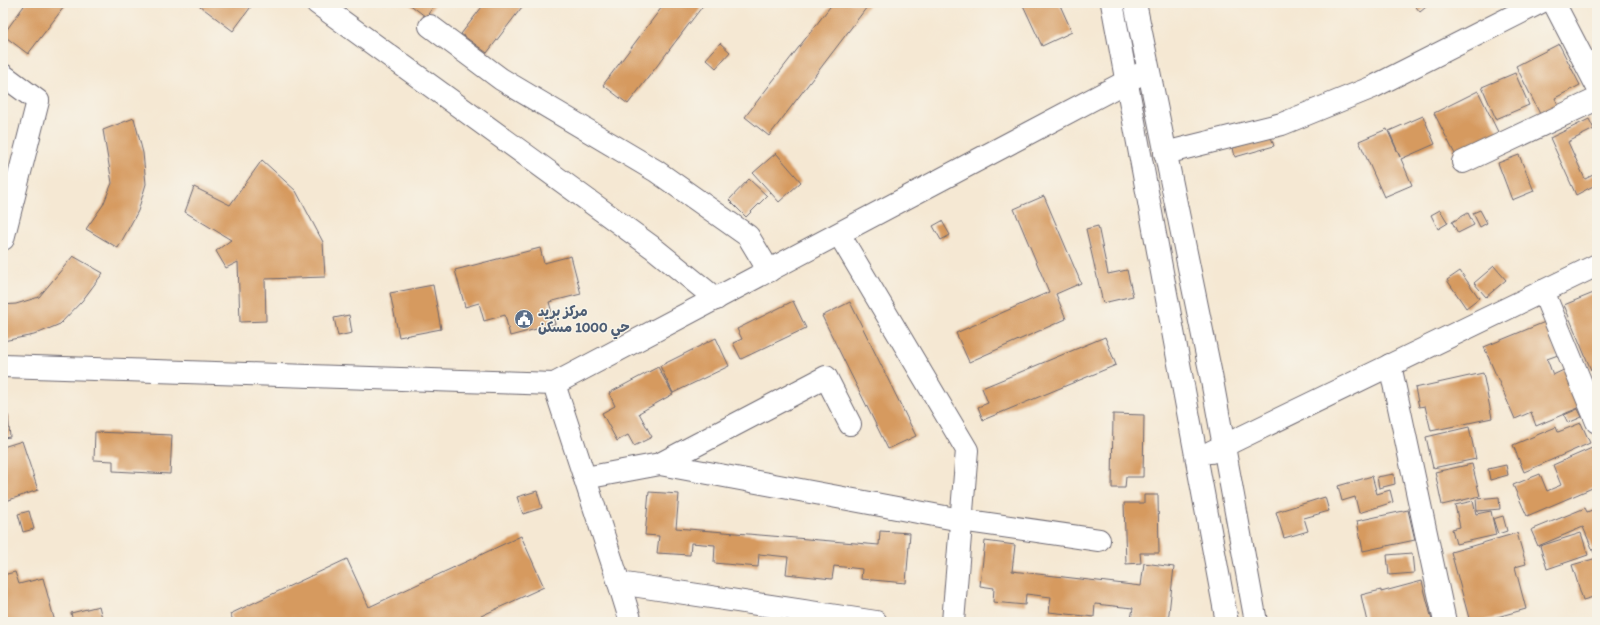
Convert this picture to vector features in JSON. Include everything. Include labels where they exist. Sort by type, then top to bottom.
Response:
[{"type":"street","points":[[317,3],[652,248],[716,299]]},
{"type":"street","points":[[1112,3],[1227,622]]},
{"type":"street","points":[[1134,3],[1211,375],[1256,622]]},
{"type":"street","points":[[1165,153],[1282,124],[1373,87],[1539,3]]},
{"type":"street","points":[[1554,3],[1597,86]]},
{"type":"street","points":[[430,26],[501,79],[656,171],[748,236],[769,271]]},
{"type":"street","points":[[3,366],[554,384],[1148,70]]},
{"type":"street","points":[[3,75],[38,101],[3,239]]},
{"type":"street","points":[[1463,162],[1597,99]]},
{"type":"street","points":[[839,234],[967,450],[953,622]]},
{"type":"street","points":[[1197,459],[1597,265]]},
{"type":"street","points":[[1543,291],[1597,422]]},
{"type":"street","points":[[1390,365],[1445,622]]},
{"type":"street","points":[[585,478],[660,464],[826,377],[850,424]]},
{"type":"street","points":[[554,384],[620,583],[630,622]]},
{"type":"street","points":[[660,464],[961,520],[1099,540]]},
{"type":"street","points":[[620,583],[876,622]]},
{"type":"building","points":[[26,3],[67,3],[28,54],[3,35]]},
{"type":"building","points":[[196,3],[251,3],[253,4],[233,31]]},
{"type":"building","points":[[408,3],[436,3],[426,17]]},
{"type":"building","points":[[485,3],[525,3],[487,53],[461,34]]},
{"type":"building","points":[[665,3],[705,3],[628,104],[603,85]]},
{"type":"building","points":[[833,3],[870,3],[769,136],[745,117]]},
{"type":"building","points":[[1022,3],[1059,3],[1072,32],[1042,46]]},
{"type":"building","points":[[1413,3],[1431,3],[1420,12]]},
{"type":"building","points":[[720,43],[730,52],[716,68],[706,59]]},
{"type":"building","points":[[1559,44],[1580,85],[1555,98],[1561,111],[1543,120],[1516,66]]},
{"type":"building","points":[[1515,73],[1529,105],[1496,119],[1482,87]]},
{"type":"building","points":[[1478,91],[1502,140],[1459,162],[1434,113]]},
{"type":"building","points":[[1423,116],[1435,144],[1401,159],[1412,185],[1384,197],[1359,141],[1387,129],[1400,157],[1389,131]]},
{"type":"building","points":[[134,118],[143,153],[146,184],[138,211],[118,248],[86,229],[103,205],[112,183],[103,130]]},
{"type":"building","points":[[1589,119],[1594,129],[1568,142],[1585,179],[1597,173],[1597,184],[1576,195],[1550,138]]},
{"type":"building","points":[[1271,137],[1274,146],[1235,157],[1233,148]]},
{"type":"building","points":[[776,153],[801,182],[779,202],[753,173]]},
{"type":"building","points":[[1519,155],[1534,191],[1512,200],[1498,163]]},
{"type":"building","points":[[262,160],[296,191],[323,242],[325,277],[265,279],[266,321],[240,322],[238,262],[226,268],[216,251],[231,240],[185,212],[194,187],[230,205]]},
{"type":"building","points":[[749,179],[767,196],[746,217],[729,200]]},
{"type":"building","points":[[1044,196],[1081,283],[1056,294],[1066,319],[969,362],[956,333],[1049,292],[1014,209]]},
{"type":"building","points":[[1440,210],[1448,223],[1438,229],[1431,215]]},
{"type":"building","points":[[1480,210],[1487,223],[1480,227],[1473,213]]},
{"type":"building","points":[[1468,213],[1474,225],[1458,233],[1452,222]]},
{"type":"building","points":[[942,221],[950,235],[941,240],[933,226]]},
{"type":"building","points":[[1098,226],[1108,274],[1127,270],[1133,296],[1103,303],[1086,229]]},
{"type":"building","points":[[540,248],[544,263],[571,256],[581,294],[549,302],[555,324],[510,336],[505,315],[484,321],[479,303],[465,307],[455,270]]},
{"type":"building","points":[[73,256],[103,273],[82,301],[60,324],[34,335],[3,341],[3,305],[16,304],[39,297]]},
{"type":"building","points":[[1494,266],[1506,280],[1486,297],[1474,283]]},
{"type":"building","points":[[1460,271],[1479,298],[1466,308],[1447,280]]},
{"type":"building","points":[[433,285],[441,329],[399,337],[390,293]]},
{"type":"building","points":[[1596,292],[1597,367],[1591,370],[1564,305]]},
{"type":"building","points":[[793,301],[806,328],[741,359],[733,343],[742,339],[737,329]]},
{"type":"building","points":[[850,302],[916,436],[888,449],[822,316]]},
{"type":"building","points":[[349,315],[352,333],[338,336],[334,318]]},
{"type":"building","points":[[1545,322],[1558,355],[1547,359],[1553,375],[1568,368],[1583,406],[1536,426],[1531,412],[1515,419],[1484,347]]},
{"type":"building","points":[[1105,337],[1116,365],[983,420],[978,407],[988,403],[982,388]]},
{"type":"building","points":[[716,338],[729,366],[673,393],[660,366]]},
{"type":"building","points":[[658,367],[673,394],[639,413],[652,437],[634,446],[628,435],[617,441],[602,413],[615,406],[609,393]]},
{"type":"building","points":[[1483,373],[1492,418],[1431,431],[1425,406],[1419,407],[1415,388]]},
{"type":"building","points":[[1578,409],[1582,417],[1568,423],[1564,415]]},
{"type":"building","points":[[1113,414],[1144,415],[1143,477],[1126,477],[1125,488],[1112,488]]},
{"type":"building","points":[[8,415],[10,437],[3,438],[3,416]]},
{"type":"building","points":[[1581,423],[1590,443],[1524,472],[1513,445],[1556,427],[1558,432]]},
{"type":"building","points":[[1469,427],[1476,459],[1433,468],[1426,437]]},
{"type":"building","points":[[95,432],[172,435],[170,474],[113,471],[113,461],[94,460]]},
{"type":"building","points":[[22,441],[38,490],[6,501],[3,497],[3,447]]},
{"type":"building","points":[[1592,448],[1597,459],[1597,486],[1527,516],[1513,485],[1540,474],[1547,491],[1561,485],[1553,465]]},
{"type":"building","points":[[1472,464],[1480,496],[1442,505],[1435,472]]},
{"type":"building","points":[[1506,465],[1508,475],[1490,480],[1488,469]]},
{"type":"building","points":[[1394,474],[1395,484],[1379,488],[1377,477]]},
{"type":"building","points":[[1372,476],[1377,494],[1390,490],[1393,502],[1359,513],[1355,497],[1342,501],[1338,486]]},
{"type":"building","points":[[537,491],[542,508],[523,514],[517,497]]},
{"type":"building","points":[[649,492],[679,494],[676,528],[879,545],[880,531],[910,533],[906,583],[861,579],[862,569],[834,566],[832,579],[786,574],[788,557],[759,554],[758,567],[714,563],[715,545],[691,543],[690,555],[657,553],[659,536],[645,535]]},
{"type":"building","points":[[1144,495],[1158,495],[1159,553],[1140,553],[1141,563],[1126,564],[1124,503],[1144,503]]},
{"type":"building","points":[[1325,497],[1329,511],[1304,518],[1308,531],[1284,538],[1276,512]]},
{"type":"building","points":[[1499,497],[1500,509],[1477,511],[1476,499]]},
{"type":"building","points":[[1473,501],[1476,514],[1491,511],[1496,535],[1456,544],[1452,529],[1460,527],[1455,505]]},
{"type":"building","points":[[1585,508],[1587,512],[1597,508],[1597,552],[1594,553],[1583,527],[1538,546],[1531,530]]},
{"type":"building","points":[[1408,510],[1415,540],[1363,551],[1357,521]]},
{"type":"building","points":[[29,511],[34,529],[23,532],[18,514]]},
{"type":"building","points":[[1503,516],[1507,531],[1498,534],[1493,519]]},
{"type":"building","points":[[1517,533],[1526,564],[1515,567],[1526,609],[1479,622],[1470,622],[1451,552]]},
{"type":"building","points":[[1581,533],[1588,555],[1547,569],[1540,546]]},
{"type":"building","points":[[521,536],[544,587],[468,622],[234,622],[230,614],[347,559],[369,607]]},
{"type":"building","points":[[985,541],[1015,545],[1012,571],[1141,586],[1144,563],[1174,567],[1168,622],[1131,619],[1133,608],[1095,604],[1094,617],[1049,612],[1051,597],[1026,594],[1025,605],[993,602],[994,588],[980,586]]},
{"type":"building","points":[[1412,553],[1414,573],[1389,575],[1387,555]]},
{"type":"building","points":[[1597,558],[1597,596],[1583,600],[1572,565]]},
{"type":"building","points":[[15,572],[19,584],[43,578],[55,622],[3,622],[3,575]]},
{"type":"building","points":[[1422,581],[1432,620],[1426,622],[1367,622],[1361,595],[1381,590],[1381,592]]},
{"type":"building","points":[[99,606],[103,622],[73,622],[71,613]]},
{"type":"place","name":"مركز بريد حي 1000 مسكن","points":[[524,319]]}]
